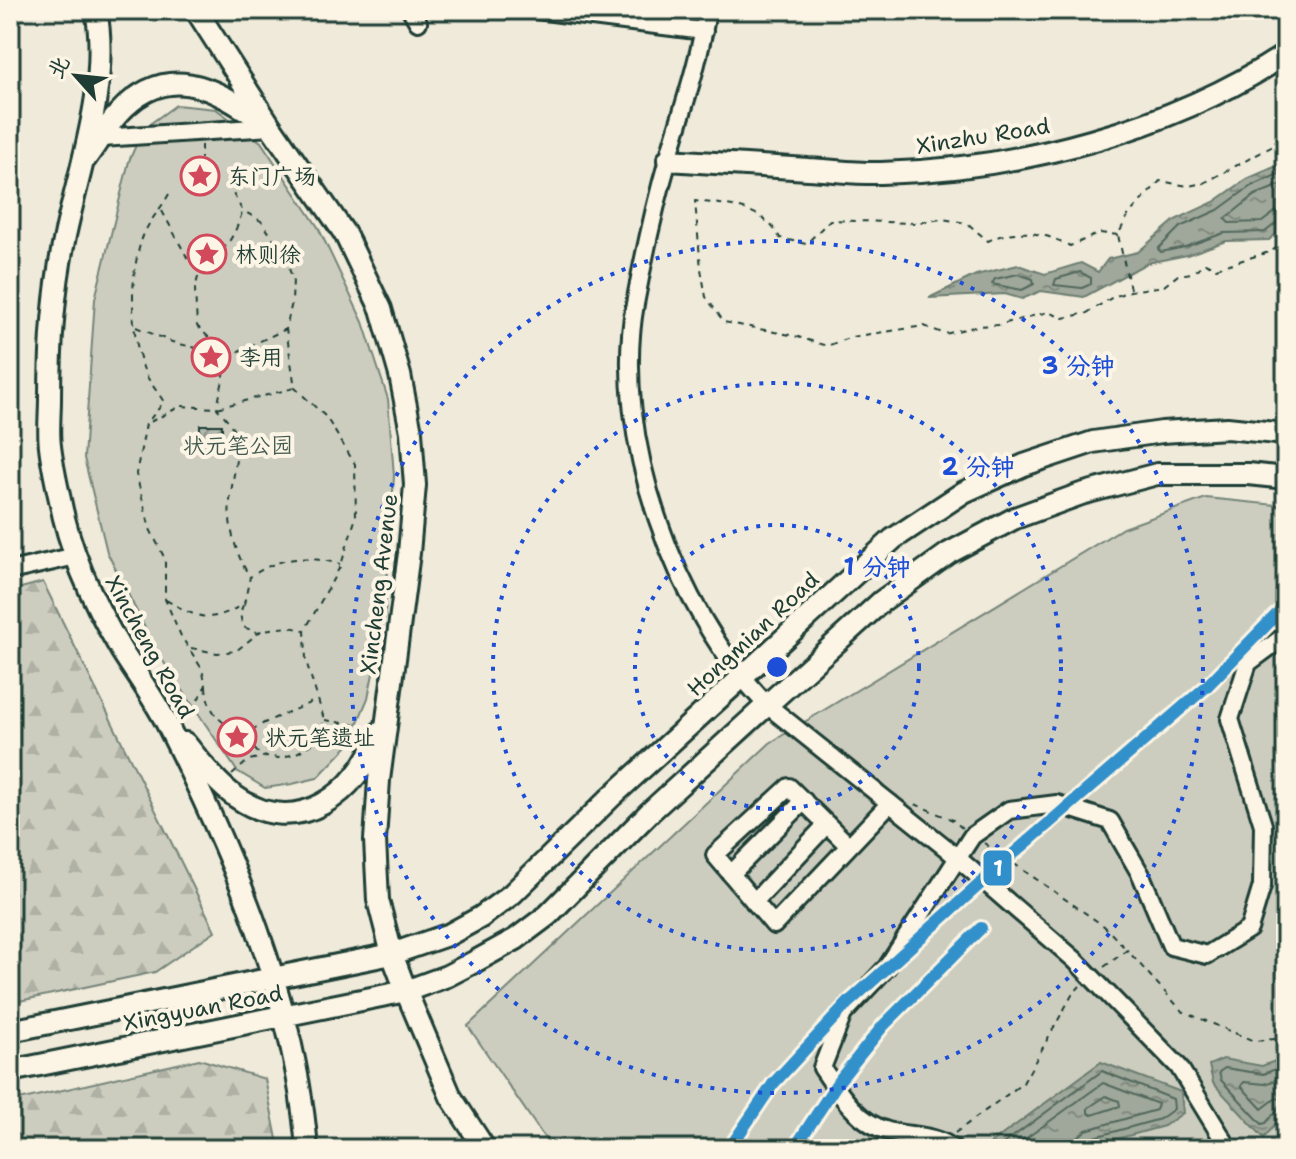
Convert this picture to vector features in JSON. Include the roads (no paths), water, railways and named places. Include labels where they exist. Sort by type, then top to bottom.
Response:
[{"type":"main road","name":"Xincheng Road","points":[[96,10],[99,72],[83,163],[64,238],[50,368],[50,445],[60,505],[92,597],[164,718],[205,803],[244,896],[273,977],[297,1066],[307,1149]]},
{"type":"main road","name":"Xincheng Avenue","points":[[196,10],[345,234],[381,309],[400,375],[411,432],[415,485],[379,780],[375,840],[378,900],[392,954],[451,1097],[485,1149]]},
{"type":"main road","name":"Xinzhu Road","points":[[668,160],[878,173],[950,170],[1022,157],[1115,134],[1208,98],[1286,54]]},
{"type":"main road","points":[[83,163],[119,113],[136,98],[155,88],[178,83],[200,85],[219,93],[271,127]]},
{"type":"main road","name":"Hongmian Road","points":[[392,954],[450,934],[481,917],[512,894],[611,797],[893,539],[964,492],[1024,465],[1093,442],[1162,432],[1227,428],[1286,434]]},
{"type":"main road","points":[[406,991],[476,961],[516,939],[548,915],[650,812],[882,601],[949,553],[1015,518],[1081,494],[1157,474],[1248,474],[1286,478]]},
{"type":"main road","points":[[164,718],[234,796],[261,811],[288,814],[315,808],[339,794],[360,772],[380,729],[390,697]]},
{"type":"main road","name":"Xingyuan Road","points":[[10,1031],[392,954]]},
{"type":"main road","name":"Xingyuan Road","points":[[10,1071],[406,991]]},
{"type":"street","points":[[536,10],[704,31]]},
{"type":"street","points":[[707,10],[701,51],[668,160],[634,306],[630,369],[637,439],[652,502],[678,574],[741,678],[767,705],[958,859],[1091,977],[1179,1067],[1229,1149]]},
{"type":"street","points":[[101,138],[271,127]]},
{"type":"street","points":[[10,571],[76,556]]},
{"type":"street","points":[[949,1145],[885,1130],[854,1111],[822,1068],[843,1014],[887,967],[972,836],[1009,810],[1057,804],[1110,821],[1141,875],[1171,946],[1207,955],[1249,929],[1262,886],[1263,825],[1230,719],[1248,663],[1286,635]]},
{"type":"street","points":[[849,846],[789,787],[715,855],[774,925],[890,803]]},
{"type":"street","points":[[731,874],[804,801]]},
{"type":"street","points":[[754,902],[827,824]]},
{"type":"water","points":[[1286,162],[1286,225],[1269,240],[1226,241],[1187,255],[1147,263],[1084,297],[1041,291],[1022,299],[1005,294],[929,298],[976,275],[1018,265],[1045,274],[1081,263],[1098,272],[1108,259],[1138,252],[1175,220],[1214,202],[1247,179]]},
{"type":"water","points":[[1286,1057],[1286,1111],[1264,1138],[1213,1083],[1209,1065],[1223,1059],[1262,1066]]},
{"type":"water","points":[[1101,1062],[1181,1092],[1183,1113],[1164,1126],[1080,1149],[983,1149]]},
{"type":"metro line","name":"1","points":[[729,1149],[773,1084],[848,1003],[1206,687],[1286,605]]},
{"type":"metro line","name":"1","points":[[794,1149],[838,1082],[883,1026],[981,928]]},
{"type":"place","name":"东门广场","points":[[200,176]]},
{"type":"place","name":"林则徐","points":[[207,254]]},
{"type":"place","name":"李用","points":[[211,357]]},
{"type":"place","name":"状元笔遗址","points":[[237,737]]},
{"type":"park label","name":"状元笔公园","points":[[238,445]]}]
